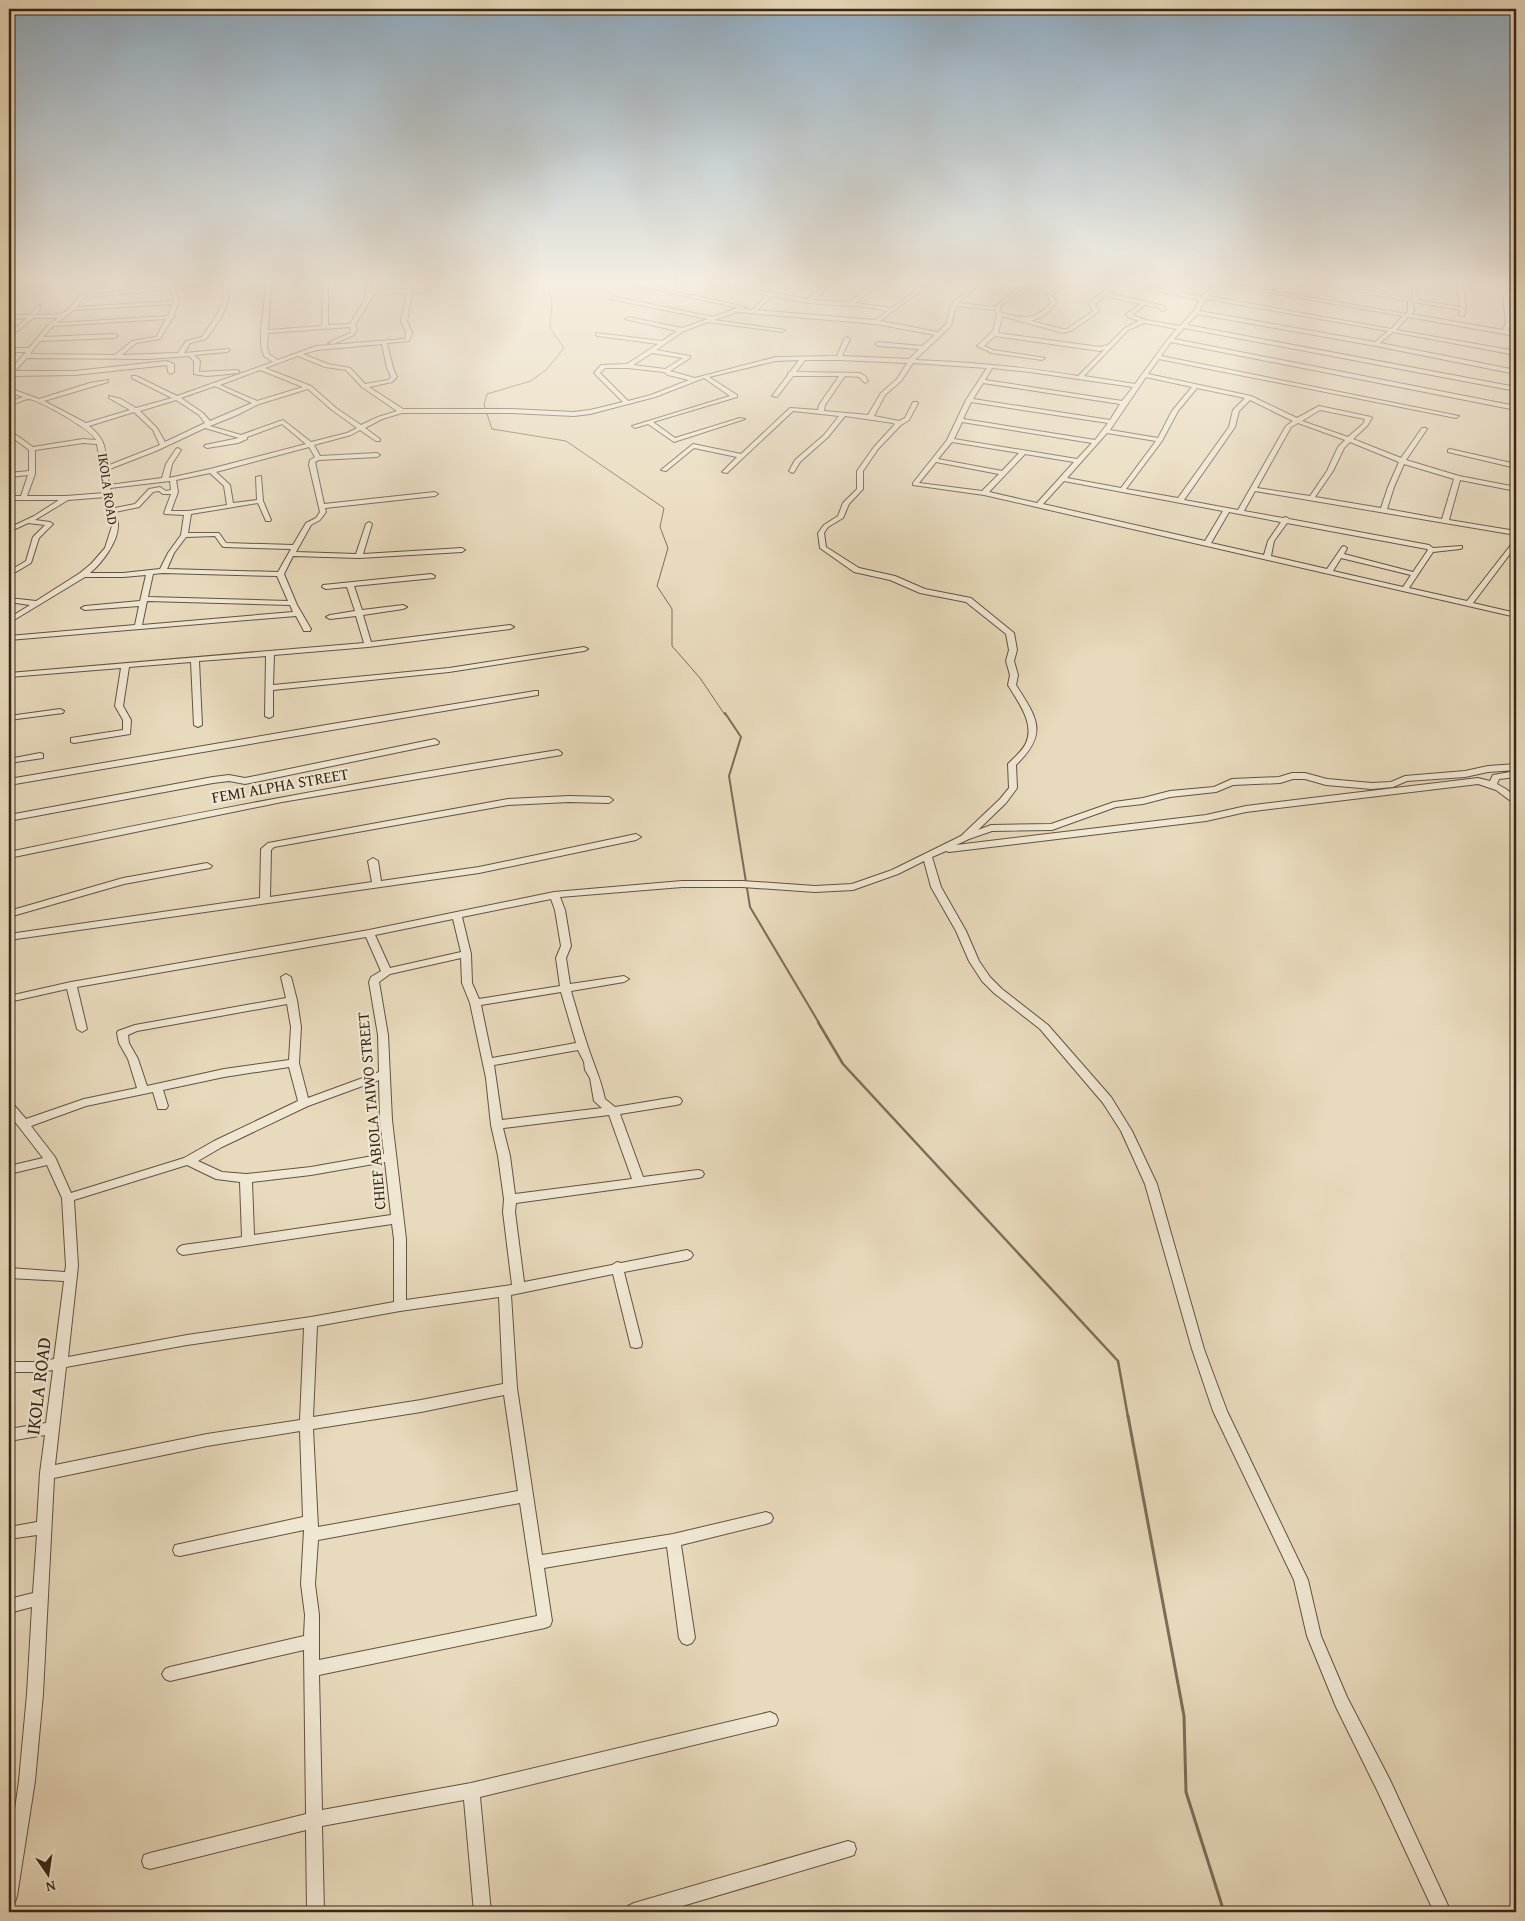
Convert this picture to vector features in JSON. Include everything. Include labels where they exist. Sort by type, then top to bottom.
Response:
[{"type":"street","points":[[9,374],[32,374]]},
{"type":"street","points":[[84,425],[133,409],[177,398],[241,374]]},
{"type":"street","points":[[275,374],[309,387],[378,440]]},
{"type":"street","points":[[352,374],[364,386],[402,411]]},
{"type":"street","points":[[364,386],[390,381],[394,377],[393,374]]},
{"type":"street","points":[[598,374],[627,403]]},
{"type":"street","points":[[670,374],[694,379]]},
{"type":"street","points":[[106,487],[169,479],[211,471],[310,445],[402,411],[574,414],[627,403],[666,392],[694,379],[714,374]]},
{"type":"street","points":[[775,396],[790,374],[862,376],[865,381]]},
{"type":"street","points":[[870,417],[883,394],[899,380],[902,374]]},
{"type":"street","points":[[985,374],[969,400],[950,440],[915,484],[984,493],[1205,541],[1267,558],[1516,615]]},
{"type":"street","points":[[1056,374],[1137,386]]},
{"type":"street","points":[[1080,377],[1083,374]]},
{"type":"street","points":[[1243,374],[1456,416]]},
{"type":"street","points":[[1341,374],[1516,408]]},
{"type":"street","points":[[1448,374],[1516,389]]},
{"type":"street","points":[[1039,505],[1106,431],[1144,375],[1248,397],[1298,420],[1402,460],[1458,478],[1516,490]]},
{"type":"street","points":[[635,426],[734,396],[704,376]]},
{"type":"street","points":[[821,411],[822,405],[842,376]]},
{"type":"street","points":[[134,377],[177,398],[201,414],[207,425],[243,436],[282,421],[315,450],[318,458]]},
{"type":"street","points":[[39,401],[80,387],[106,381]]},
{"type":"street","points":[[981,381],[1124,403]]},
{"type":"street","points":[[72,383],[80,387]]},
{"type":"street","points":[[214,384],[257,403]]},
{"type":"street","points":[[1123,489],[1160,440],[1175,411],[1196,385]]},
{"type":"street","points":[[104,469],[154,450],[257,403],[309,387]]},
{"type":"street","name":"IKOLA ROAD","points":[[9,390],[39,401],[97,434],[101,442],[106,487],[115,526],[112,540],[101,558],[82,575],[9,621]]},
{"type":"street","points":[[9,404],[29,397]]},
{"type":"street","points":[[111,397],[127,404],[152,426],[161,438],[163,445]]},
{"type":"street","points":[[1180,500],[1232,427],[1234,412],[1248,397]]},
{"type":"street","points":[[969,400],[1112,422]]},
{"type":"street","points":[[915,403],[907,419],[898,424],[876,448],[860,471],[860,489],[846,502],[841,517],[823,529],[821,533],[823,548],[857,570],[892,578],[923,591],[968,600],[1010,633],[1013,650],[1010,661],[1014,675],[1012,685],[1031,719],[1032,742],[1024,754],[1012,764],[1013,788],[1003,801],[964,838]]},
{"type":"street","points":[[1240,511],[1289,426],[1319,408],[1369,418],[1365,426],[1341,447],[1330,471],[1311,498]]},
{"type":"street","points":[[725,472],[792,409],[870,417],[895,421],[898,424]]},
{"type":"street","points":[[792,471],[797,461],[826,436],[843,415]]},
{"type":"street","points":[[650,422],[674,440],[742,419]]},
{"type":"street","points":[[960,420],[1096,442]]},
{"type":"street","points":[[1384,510],[1389,488],[1402,460],[1424,429]]},
{"type":"street","points":[[1106,431],[1160,440]]},
{"type":"street","points":[[9,432],[32,449],[83,441],[101,442]]},
{"type":"street","points":[[207,446],[238,441],[245,438],[243,436]]},
{"type":"street","points":[[950,440],[1078,461]]},
{"type":"street","points":[[664,470],[693,446],[742,456]]},
{"type":"street","points":[[23,498],[31,484],[32,449]]},
{"type":"street","points":[[178,450],[168,464],[169,479],[175,492],[167,513],[188,513],[260,501]]},
{"type":"street","points":[[1450,451],[1516,466]]},
{"type":"street","points":[[984,493],[1024,452]]},
{"type":"street","points":[[307,629],[283,586],[280,574],[308,524],[322,516],[324,512],[312,461],[318,458],[377,455]]},
{"type":"street","points":[[936,460],[1003,473]]},
{"type":"street","points":[[211,471],[227,485],[230,505]]},
{"type":"street","points":[[9,475],[32,473]]},
{"type":"street","points":[[258,477],[260,501],[268,520]]},
{"type":"street","points":[[1444,521],[1458,478]]},
{"type":"street","points":[[1062,479],[1286,519],[1425,546],[1432,550],[1460,547]]},
{"type":"street","points":[[112,511],[137,506],[151,490],[160,489],[165,492],[175,492]]},
{"type":"street","points":[[1254,489],[1516,533]]},
{"type":"street","points":[[323,506],[435,494]]},
{"type":"street","points":[[9,498],[66,498],[108,495]]},
{"type":"street","points":[[9,530],[66,498]]},
{"type":"street","points":[[1205,541],[1227,509]]},
{"type":"street","points":[[163,571],[171,553],[184,535],[188,513]]},
{"type":"street","points":[[1267,558],[1271,541],[1286,519]]},
{"type":"street","points":[[9,574],[29,562],[36,537],[50,524],[27,521]]},
{"type":"street","points":[[359,556],[369,524]]},
{"type":"street","points":[[184,535],[217,534],[224,545],[359,556],[462,550]]},
{"type":"street","points":[[1468,605],[1516,542]]},
{"type":"street","points":[[1328,572],[1344,548]]},
{"type":"street","points":[[1405,589],[1432,550]]},
{"type":"street","points":[[1339,555],[1414,574]]},
{"type":"street","points":[[82,575],[163,571],[280,574]]},
{"type":"street","points":[[138,628],[150,572]]},
{"type":"street","points":[[326,587],[431,576]]},
{"type":"street","points":[[350,585],[358,605],[368,645]]},
{"type":"street","points":[[9,600],[36,603]]},
{"type":"street","points":[[85,608],[144,601],[292,603]]},
{"type":"street","points":[[330,617],[403,608]]},
{"type":"street","points":[[9,638],[297,614]]},
{"type":"street","points":[[9,676],[368,645],[510,627]]},
{"type":"street","points":[[269,688],[449,670],[584,649]]},
{"type":"street","points":[[269,716],[270,653]]},
{"type":"street","points":[[194,660],[198,725]]},
{"type":"street","points":[[74,740],[127,732],[127,720],[119,706],[124,666]]},
{"type":"street","points":[[9,782],[535,693]]},
{"type":"street","points":[[9,718],[60,710]]},
{"type":"street","points":[[9,818],[213,780],[230,778],[245,781],[436,742]]},
{"type":"street","name":"FEMI ALPHA STREET","points":[[9,855],[210,813],[422,774],[558,753]]},
{"type":"street","points":[[9,760],[40,756]]},
{"type":"street","points":[[9,999],[71,985],[368,933],[554,895],[682,884],[742,884],[815,889],[846,888],[888,875],[964,838],[991,828],[1052,827],[1114,805],[1143,801],[1170,794],[1216,789],[1232,782],[1280,780],[1292,776],[1305,776],[1326,782],[1372,786],[1394,784],[1404,779],[1465,774],[1488,769],[1516,767]]},
{"type":"street","points":[[1493,783],[1496,777],[1516,774]]},
{"type":"street","points":[[933,853],[1206,818],[1246,809],[1478,781],[1493,783],[1505,790],[1516,802]]},
{"type":"street","points":[[265,901],[266,849],[271,846],[508,802],[569,799],[609,800]]},
{"type":"street","points":[[9,937],[492,868],[636,837]]},
{"type":"street","points":[[933,853],[936,887],[962,931],[974,961],[986,979],[998,991],[1044,1026],[1108,1100],[1126,1131],[1151,1184],[1198,1349],[1220,1411],[1301,1580],[1314,1636],[1340,1702],[1384,1786],[1443,1912]]},
{"type":"street","points":[[373,861],[377,884]]},
{"type":"street","points":[[9,914],[123,881],[207,866]]},
{"type":"street","points":[[554,895],[560,910],[566,946],[561,958],[565,988],[582,1046],[589,1062],[590,1070],[595,1078],[600,1102],[613,1111],[639,1183]]},
{"type":"street","points":[[311,1669],[544,1621],[510,1388],[510,1199],[491,1078],[475,1003],[467,983],[466,954],[457,914]]},
{"type":"street","points":[[368,933],[387,972],[466,954]]},
{"type":"street","name":"CHIEF ABIOLA TAIWO STREET","points":[[387,972],[375,979],[374,982],[383,1035],[386,1120],[400,1239],[400,1306]]},
{"type":"street","points":[[286,977],[296,1027],[294,1063],[296,1080],[304,1104]]},
{"type":"street","points":[[475,1003],[624,979]]},
{"type":"street","points":[[71,985],[82,1029]]},
{"type":"street","points":[[143,1090],[133,1059],[124,1043],[122,1033],[135,1028],[292,1000]]},
{"type":"street","points":[[487,1062],[582,1046]]},
{"type":"street","points":[[24,1124],[84,1102],[224,1073],[294,1063]]},
{"type":"street","points":[[68,1198],[188,1161],[218,1144],[304,1104],[385,1074]]},
{"type":"street","points":[[157,1088],[162,1106]]},
{"type":"street","points":[[497,1125],[613,1111],[676,1100]]},
{"type":"street","name":"IKOLA ROAD","points":[[9,1107],[51,1160],[68,1198],[71,1245],[70,1277],[47,1473],[35,1694],[27,1781],[14,1847],[9,1896]]},
{"type":"street","points":[[188,1161],[220,1176],[246,1178],[311,1171],[391,1157]]},
{"type":"street","points":[[9,1170],[51,1160]]},
{"type":"street","points":[[510,1199],[698,1174]]},
{"type":"street","points":[[246,1178],[248,1241]]},
{"type":"street","points":[[183,1250],[397,1219]]},
{"type":"street","points":[[9,1367],[40,1367],[187,1340],[312,1322],[511,1289],[687,1255]]},
{"type":"street","points":[[617,1268],[636,1343]]},
{"type":"street","points":[[9,1273],[70,1277]]},
{"type":"street","points":[[312,1322],[306,1425],[311,1529],[308,1584],[312,1641],[313,1820],[316,1912]]},
{"type":"street","points":[[47,1473],[208,1440],[421,1406],[510,1388]]},
{"type":"street","points":[[9,1435],[52,1428]]},
{"type":"street","points":[[180,1550],[525,1496]]},
{"type":"street","points":[[536,1563],[674,1540],[766,1518]]},
{"type":"street","points":[[9,1533],[44,1527]]},
{"type":"street","points":[[674,1540],[688,1638]]},
{"type":"street","points":[[9,1606],[40,1598]]},
{"type":"street","points":[[170,1674],[312,1641]]},
{"type":"street","points":[[150,1860],[313,1820],[471,1791],[770,1720]]},
{"type":"street","points":[[471,1791],[483,1912]]},
{"type":"street","points":[[635,1912],[848,1849]]},
{"type":"waterway","points":[[541,374],[531,381],[487,394],[484,405],[492,429],[566,441],[664,508],[660,527],[668,548],[657,586],[672,609],[672,646],[700,678],[725,715]]},
{"type":"waterway","points":[[725,713],[741,737],[729,776],[750,907],[819,1023]]},
{"type":"waterway","points":[[818,1022],[843,1064],[1118,1361],[1128,1417]]},
{"type":"waterway","points":[[1128,1416],[1184,1716],[1186,1792],[1224,1912]]}]
